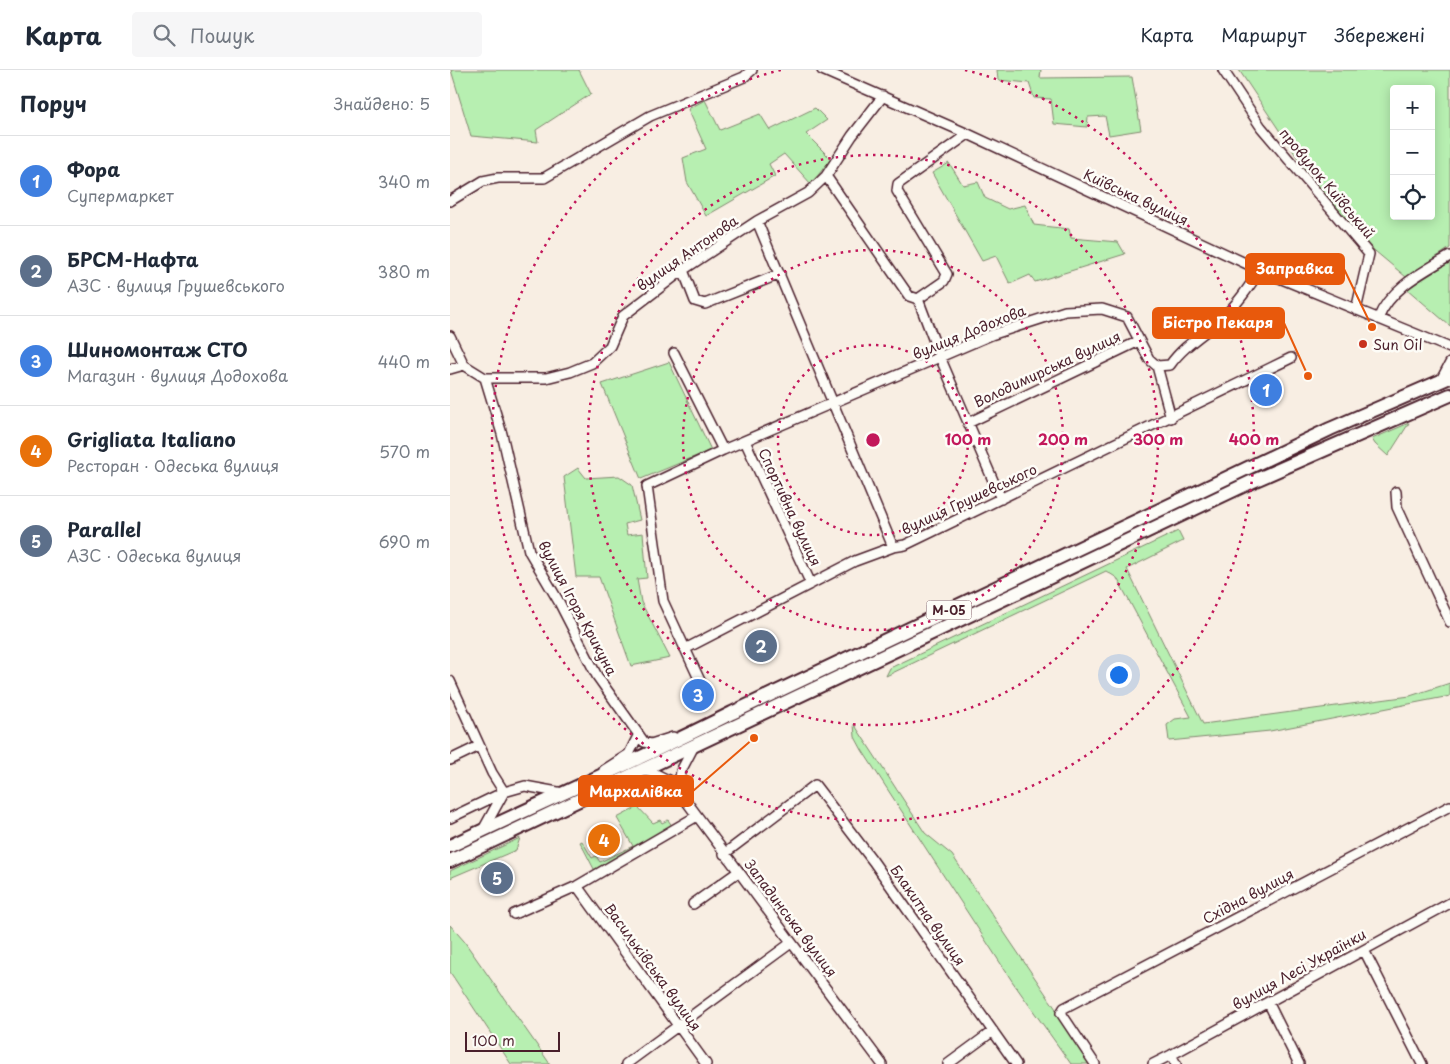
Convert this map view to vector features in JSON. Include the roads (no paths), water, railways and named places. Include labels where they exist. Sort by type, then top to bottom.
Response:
[{"type":"highway","name":"М-05","points":[[450,861],[640,770],[695,738],[1330,429],[1446,379]]},
{"type":"highway","name":"М-05","points":[[450,846],[592,780],[695,738],[1243,486],[1448,397]]},
{"type":"street","points":[[450,200],[483,181],[498,178],[544,178],[650,116],[744,78],[752,70]]},
{"type":"street","name":"Київська вулиця","points":[[822,70],[968,134],[1260,270],[1450,349]]},
{"type":"street","name":"провулок Київський","points":[[1223,70],[1261,127],[1369,254],[1356,310]]},
{"type":"street","name":"вулиця Антонова","points":[[485,378],[546,378],[570,372],[592,362],[610,346],[622,316],[683,270],[757,221],[808,193],[826,176],[852,136],[883,96]]},
{"type":"street","points":[[918,299],[944,281],[947,274],[897,191],[898,184],[968,134]]},
{"type":"street","points":[[826,176],[909,296],[918,299]]},
{"type":"street","points":[[757,221],[893,547]]},
{"type":"street","points":[[1378,319],[1389,301],[1409,281],[1450,256]]},
{"type":"street","points":[[683,270],[695,301],[704,304],[780,274]]},
{"type":"street","points":[[1171,418],[1157,366],[1170,365],[1178,354],[1223,318],[1247,291],[1260,270]]},
{"type":"street","points":[[918,299],[940,357],[1001,499]]},
{"type":"street","name":"вулиця Додохова","points":[[702,682],[663,601],[647,486],[723,450],[991,335],[1066,311],[1102,310],[1127,317],[1149,359],[1157,366]]},
{"type":"street","points":[[450,336],[464,365],[485,378]]},
{"type":"street","name":"Володимирська вулиця","points":[[968,423],[1139,341]]},
{"type":"street","points":[[1440,345],[1450,359]]},
{"type":"street","points":[[674,353],[723,450]]},
{"type":"street","name":"вулиця Грушевського","points":[[686,649],[855,561],[893,547],[905,545],[1171,418],[1291,358]]},
{"type":"street","points":[[1446,379],[1450,363]]},
{"type":"street","points":[[450,369],[464,365]]},
{"type":"street","name":"вулиця Ігоря Крикуна","points":[[485,378],[502,434],[529,551],[559,602],[597,676],[638,736]]},
{"type":"street","name":"Спортивна вулиця","points":[[745,441],[811,584]]},
{"type":"street","points":[[1396,492],[1397,507],[1450,622]]},
{"type":"street","points":[[450,682],[479,746],[504,792]]},
{"type":"street","points":[[592,780],[615,761],[629,754],[638,736],[651,744],[695,738]]},
{"type":"street","points":[[678,790],[686,758],[695,738]]},
{"type":"street","points":[[450,760],[479,746]]},
{"type":"street","name":"Западинська вулиця","points":[[640,770],[666,777],[678,790],[882,1064]]},
{"type":"street","name":"Блакитна вулиця","points":[[724,854],[815,785],[878,869],[1016,1064]]},
{"type":"street","points":[[450,818],[504,792],[525,786],[563,793]]},
{"type":"street","points":[[483,830],[504,792]]},
{"type":"street","name":"Східна вулиця","points":[[1095,1064],[1061,1013],[1064,1008],[1450,806]]},
{"type":"street","points":[[514,914],[577,886],[697,816]]},
{"type":"street","points":[[693,904],[738,872]]},
{"type":"street","name":"Васильківська вулиця","points":[[577,886],[706,1064]]},
{"type":"street","name":"вулиця Лесі Українки","points":[[1153,1064],[1450,903]]},
{"type":"street","points":[[626,1064],[791,943]]},
{"type":"street","points":[[1364,950],[1422,1064]]},
{"type":"street","points":[[1268,1002],[1299,1064]]},
{"type":"street","points":[[948,1064],[993,1031]]},
{"type":"street","points":[[1171,1055],[1176,1064]]},
{"type":"place","name":"Заправка","points":[[1372,327]]},
{"type":"place","name":"Sun Oil","points":[[1363,344]]},
{"type":"place","name":"Бістро Пекаря","points":[[1308,376]]},
{"type":"place","name":"Фора","points":[[1266,390]]},
{"type":"place","name":"БРСМ-Нафта","points":[[761,646]]},
{"type":"place","name":"Шиномонтаж СТО","points":[[698,695]]},
{"type":"place","name":"Мархалівка","points":[[754,738]]},
{"type":"place","name":"Grigliata Italiano","points":[[604,840]]},
{"type":"place","name":"Parallel","points":[[497,878]]}]
